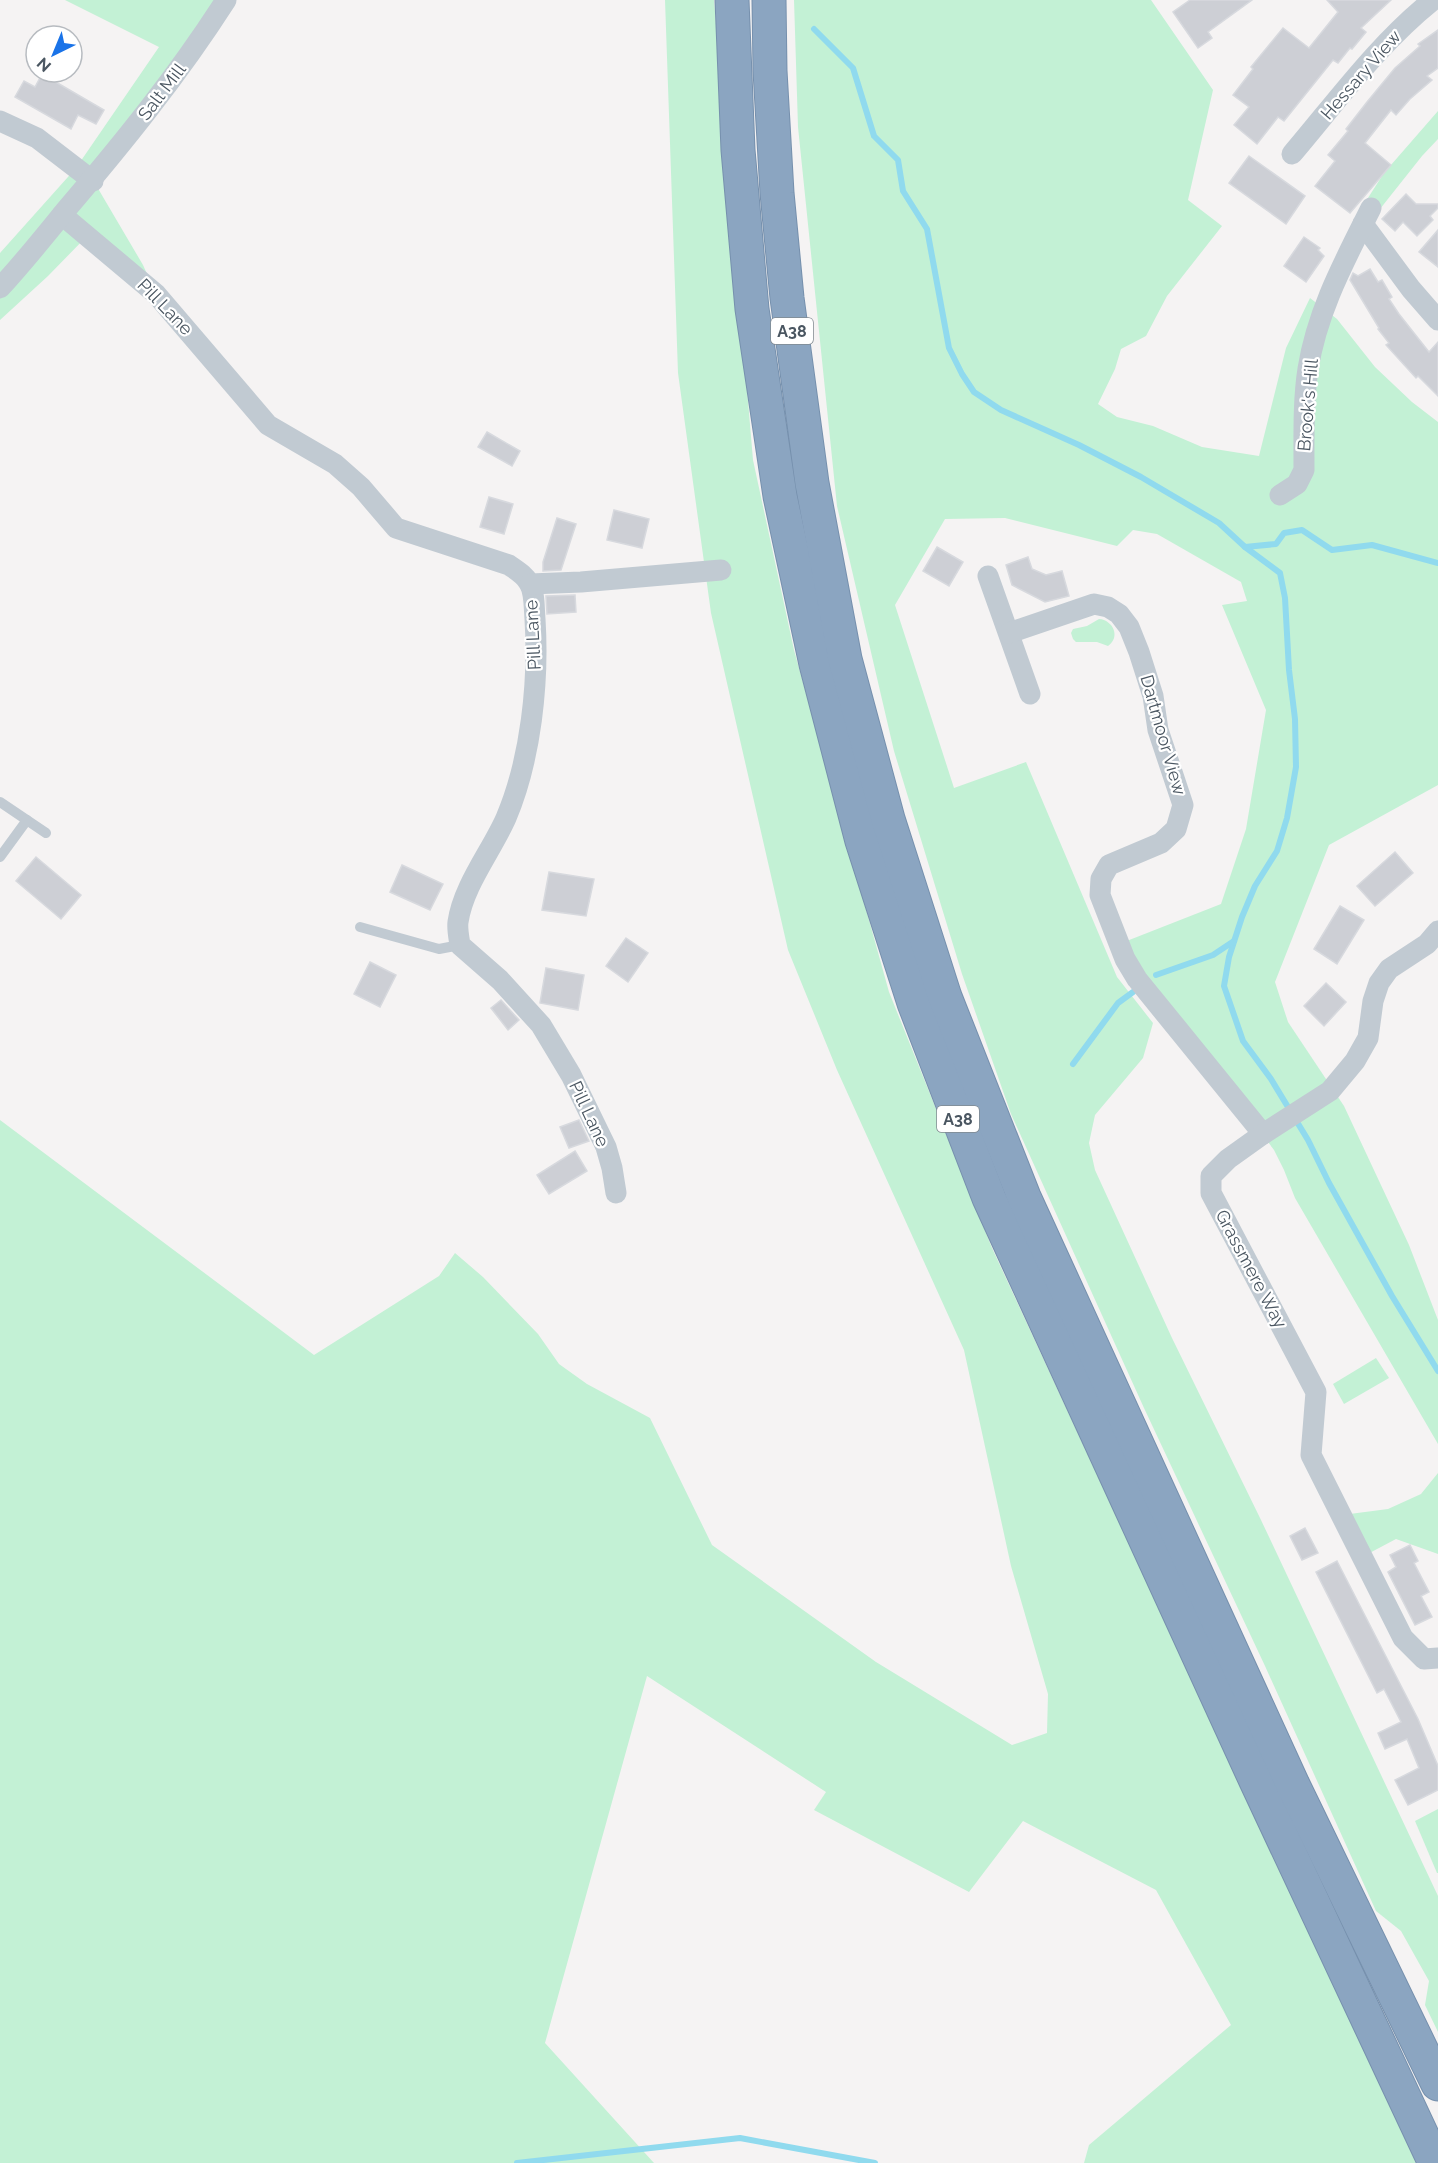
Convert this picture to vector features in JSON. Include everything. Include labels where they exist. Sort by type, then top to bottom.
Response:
[{"type":"highway","name":"A38","points":[[732,0],[738,150],[752,309],[780,496],[816,664],[856,819],[914,1003],[989,1198],[1256,1781],[1435,2163]]},
{"type":"highway","name":"A38","points":[[769,0],[770,71],[777,193],[787,298],[812,483],[845,659],[888,819],[945,997],[1024,1197],[1293,1785],[1438,2084]]},
{"type":"street","name":"Salt Mill","points":[[0,288],[26,261],[152,107],[226,0]]},
{"type":"street","name":"Hessary View","points":[[1293,154],[1372,59],[1413,16],[1433,0]]},
{"type":"street","points":[[0,122],[37,138],[93,181]]},
{"type":"street","name":"Pill Lane","points":[[62,215],[156,294],[268,425],[335,464],[361,487],[396,528],[508,565],[530,584],[537,653],[535,700],[518,784],[506,818],[465,897],[458,923],[460,945],[500,980],[541,1025],[571,1075],[606,1148],[615,1192]]},
{"type":"street","name":"Brook's Hill","points":[[1280,495],[1297,484],[1304,470],[1308,370],[1322,315],[1336,276],[1367,216],[1411,289],[1438,321]]},
{"type":"street","points":[[530,584],[721,570]]},
{"type":"street","points":[[988,576],[1030,694]]},
{"type":"street","name":"Dartmoor View","points":[[1009,633],[1094,604],[1108,607],[1119,614],[1129,627],[1153,696],[1158,730],[1183,805],[1176,829],[1161,843],[1109,866],[1101,879],[1100,895],[1125,959],[1137,979],[1263,1134]]},
{"type":"street","name":"Grassmere Way","points":[[1438,931],[1427,944],[1389,969],[1379,984],[1373,1001],[1368,1038],[1355,1061],[1330,1091],[1263,1134],[1228,1159],[1211,1176],[1211,1193],[1316,1392],[1311,1455],[1403,1638],[1424,1659],[1438,1658]]},
{"type":"lane","points":[[0,802],[46,833]]},
{"type":"lane","points":[[0,857],[27,820]]},
{"type":"lane","points":[[360,927],[439,949],[460,945]]},
{"type":"green space","points":[[65,0],[226,0],[93,180],[143,265],[156,294],[87,236],[0,320],[0,253],[76,168],[159,47]]},
{"type":"green space","points":[[665,0],[714,0],[753,460],[794,650],[889,992],[992,1248],[1416,2163],[1084,2163],[1089,2145],[1231,2025],[1156,1890],[1023,1821],[969,1892],[814,1810],[826,1792],[647,1676],[545,2043],[654,2163],[0,2163],[0,1120],[314,1355],[439,1276],[455,1253],[483,1277],[538,1334],[559,1364],[587,1384],[650,1418],[712,1545],[876,1662],[1012,1745],[1047,1733],[1048,1694],[1011,1566],[964,1350],[837,1070],[788,950],[711,613],[678,373]]},
{"type":"green space","points":[[794,0],[1151,0],[1213,90],[1188,200],[1222,226],[1167,296],[1146,336],[1121,349],[1115,369],[1098,404],[1117,417],[1153,426],[1202,447],[1259,456],[1286,348],[1310,298],[1337,319],[1375,367],[1412,402],[1438,422],[1438,785],[1329,845],[1275,982],[1288,1022],[1344,1106],[1409,1245],[1438,1320],[1438,1444],[1295,1198],[1274,1150],[1119,944],[1221,904],[1246,829],[1266,710],[1222,605],[1247,601],[1241,582],[1157,534],[1133,530],[1117,546],[1005,518],[945,519],[895,605],[954,788],[1026,762],[1117,977],[1153,1023],[1143,1058],[1095,1115],[1089,1143],[1095,1170],[1172,1338],[1261,1520],[1438,1896],[1438,2032],[1425,2005],[1429,1981],[1401,1931],[1376,1911],[1011,1114],[962,974],[894,751],[837,506],[798,127]]},
{"type":"green space","points":[[1438,111],[1438,139],[1376,214],[1366,201],[1384,173]]},
{"type":"green space","points":[[1099,619],[1108,622],[1114,630],[1114,638],[1108,646],[1097,642],[1076,642],[1073,639],[1071,633],[1073,629],[1087,626]]},
{"type":"green space","points":[[1376,1358],[1389,1378],[1344,1404],[1333,1384]]},
{"type":"green space","points":[[1438,1473],[1438,1554],[1396,1539],[1362,1557],[1342,1515],[1388,1509],[1421,1494]]},
{"type":"green space","points":[[1438,1809],[1438,1873],[1437,1873],[1415,1821]]},
{"type":"building","points":[[1190,0],[1252,0],[1208,32],[1212,38],[1198,48],[1173,12]]},
{"type":"building","points":[[1327,0],[1391,0],[1361,28],[1366,32],[1352,49],[1350,48],[1338,63],[1333,60],[1284,121],[1278,117],[1257,144],[1234,125],[1249,107],[1233,95],[1253,69],[1251,67],[1283,28],[1309,48],[1338,12]]},
{"type":"building","points":[[1438,30],[1438,68],[1427,76],[1432,80],[1396,115],[1391,110],[1365,143],[1391,165],[1350,213],[1315,186],[1335,161],[1328,155],[1395,68],[1420,46],[1418,44]]},
{"type":"building","points":[[24,81],[24,84],[35,87],[37,84],[59,84],[104,110],[96,124],[78,115],[71,129],[15,97]]},
{"type":"building","points":[[1249,156],[1305,196],[1286,224],[1229,183]]},
{"type":"building","points":[[1406,194],[1416,204],[1438,204],[1438,208],[1430,216],[1433,220],[1417,236],[1403,222],[1395,231],[1382,219]]},
{"type":"building","points":[[1438,230],[1438,267],[1419,252]]},
{"type":"building","points":[[1304,237],[1320,248],[1318,250],[1324,256],[1306,282],[1284,266]]},
{"type":"building","points":[[1370,269],[1378,282],[1382,280],[1392,297],[1389,299],[1429,352],[1438,342],[1438,396],[1418,376],[1416,378],[1386,345],[1389,343],[1378,329],[1350,280],[1353,273],[1358,276]]},
{"type":"building","points":[[487,432],[520,451],[512,466],[478,447]]},
{"type":"building","points":[[489,497],[513,504],[504,534],[480,527]]},
{"type":"building","points":[[614,510],[649,519],[642,548],[607,540]]},
{"type":"building","points":[[557,518],[576,524],[561,570],[543,571],[543,562]]},
{"type":"building","points":[[937,547],[963,562],[949,586],[923,571]]},
{"type":"building","points":[[1028,557],[1032,569],[1046,575],[1062,571],[1069,596],[1045,602],[1012,585],[1006,565]]},
{"type":"building","points":[[575,595],[576,612],[547,614],[546,596]]},
{"type":"building","points":[[1395,852],[1413,873],[1375,906],[1357,886]]},
{"type":"building","points":[[36,857],[81,895],[61,919],[16,881]]},
{"type":"building","points":[[402,865],[443,884],[430,910],[390,892]]},
{"type":"building","points":[[549,872],[594,879],[586,916],[542,910]]},
{"type":"building","points":[[1340,906],[1364,920],[1337,964],[1314,949]]},
{"type":"building","points":[[626,938],[648,953],[628,982],[606,966]]},
{"type":"building","points":[[370,962],[396,975],[380,1007],[354,994]]},
{"type":"building","points":[[546,968],[584,975],[578,1010],[540,1003]]},
{"type":"building","points":[[1326,983],[1346,1002],[1324,1026],[1304,1006]]},
{"type":"building","points":[[501,1000],[519,1020],[508,1030],[491,1008]]},
{"type":"building","points":[[579,1120],[589,1141],[569,1148],[560,1127]]},
{"type":"building","points":[[575,1151],[587,1171],[549,1194],[537,1175]]},
{"type":"building","points":[[1305,1528],[1318,1553],[1302,1560],[1290,1536]]},
{"type":"building","points":[[1410,1545],[1418,1561],[1414,1563],[1429,1592],[1421,1596],[1432,1617],[1415,1625],[1388,1572],[1396,1567],[1390,1555]]},
{"type":"building","points":[[1337,1561],[1418,1719],[1438,1766],[1438,1790],[1408,1805],[1395,1780],[1419,1768],[1407,1739],[1385,1749],[1378,1733],[1401,1722],[1384,1689],[1377,1693],[1316,1572]]},
{"type":"waterway","points":[[814,29],[853,68],[874,136],[898,160],[903,191],[927,229],[949,348],[974,392],[1001,410],[1079,445],[1141,477],[1219,523],[1245,547],[1276,544],[1284,533],[1302,530],[1332,550],[1372,545],[1438,563]]},
{"type":"waterway","points":[[1245,547],[1280,573],[1285,598],[1289,670],[1295,719],[1296,767],[1287,818],[1277,851],[1255,886],[1242,917],[1229,957],[1224,986],[1243,1041],[1271,1079],[1308,1140],[1329,1183],[1392,1296],[1438,1371]]},
{"type":"waterway","points":[[1156,975],[1213,955],[1234,941]]},
{"type":"waterway","points":[[1073,1064],[1118,1003],[1133,992]]},
{"type":"waterway","points":[[517,2163],[740,2138],[875,2163]]}]
